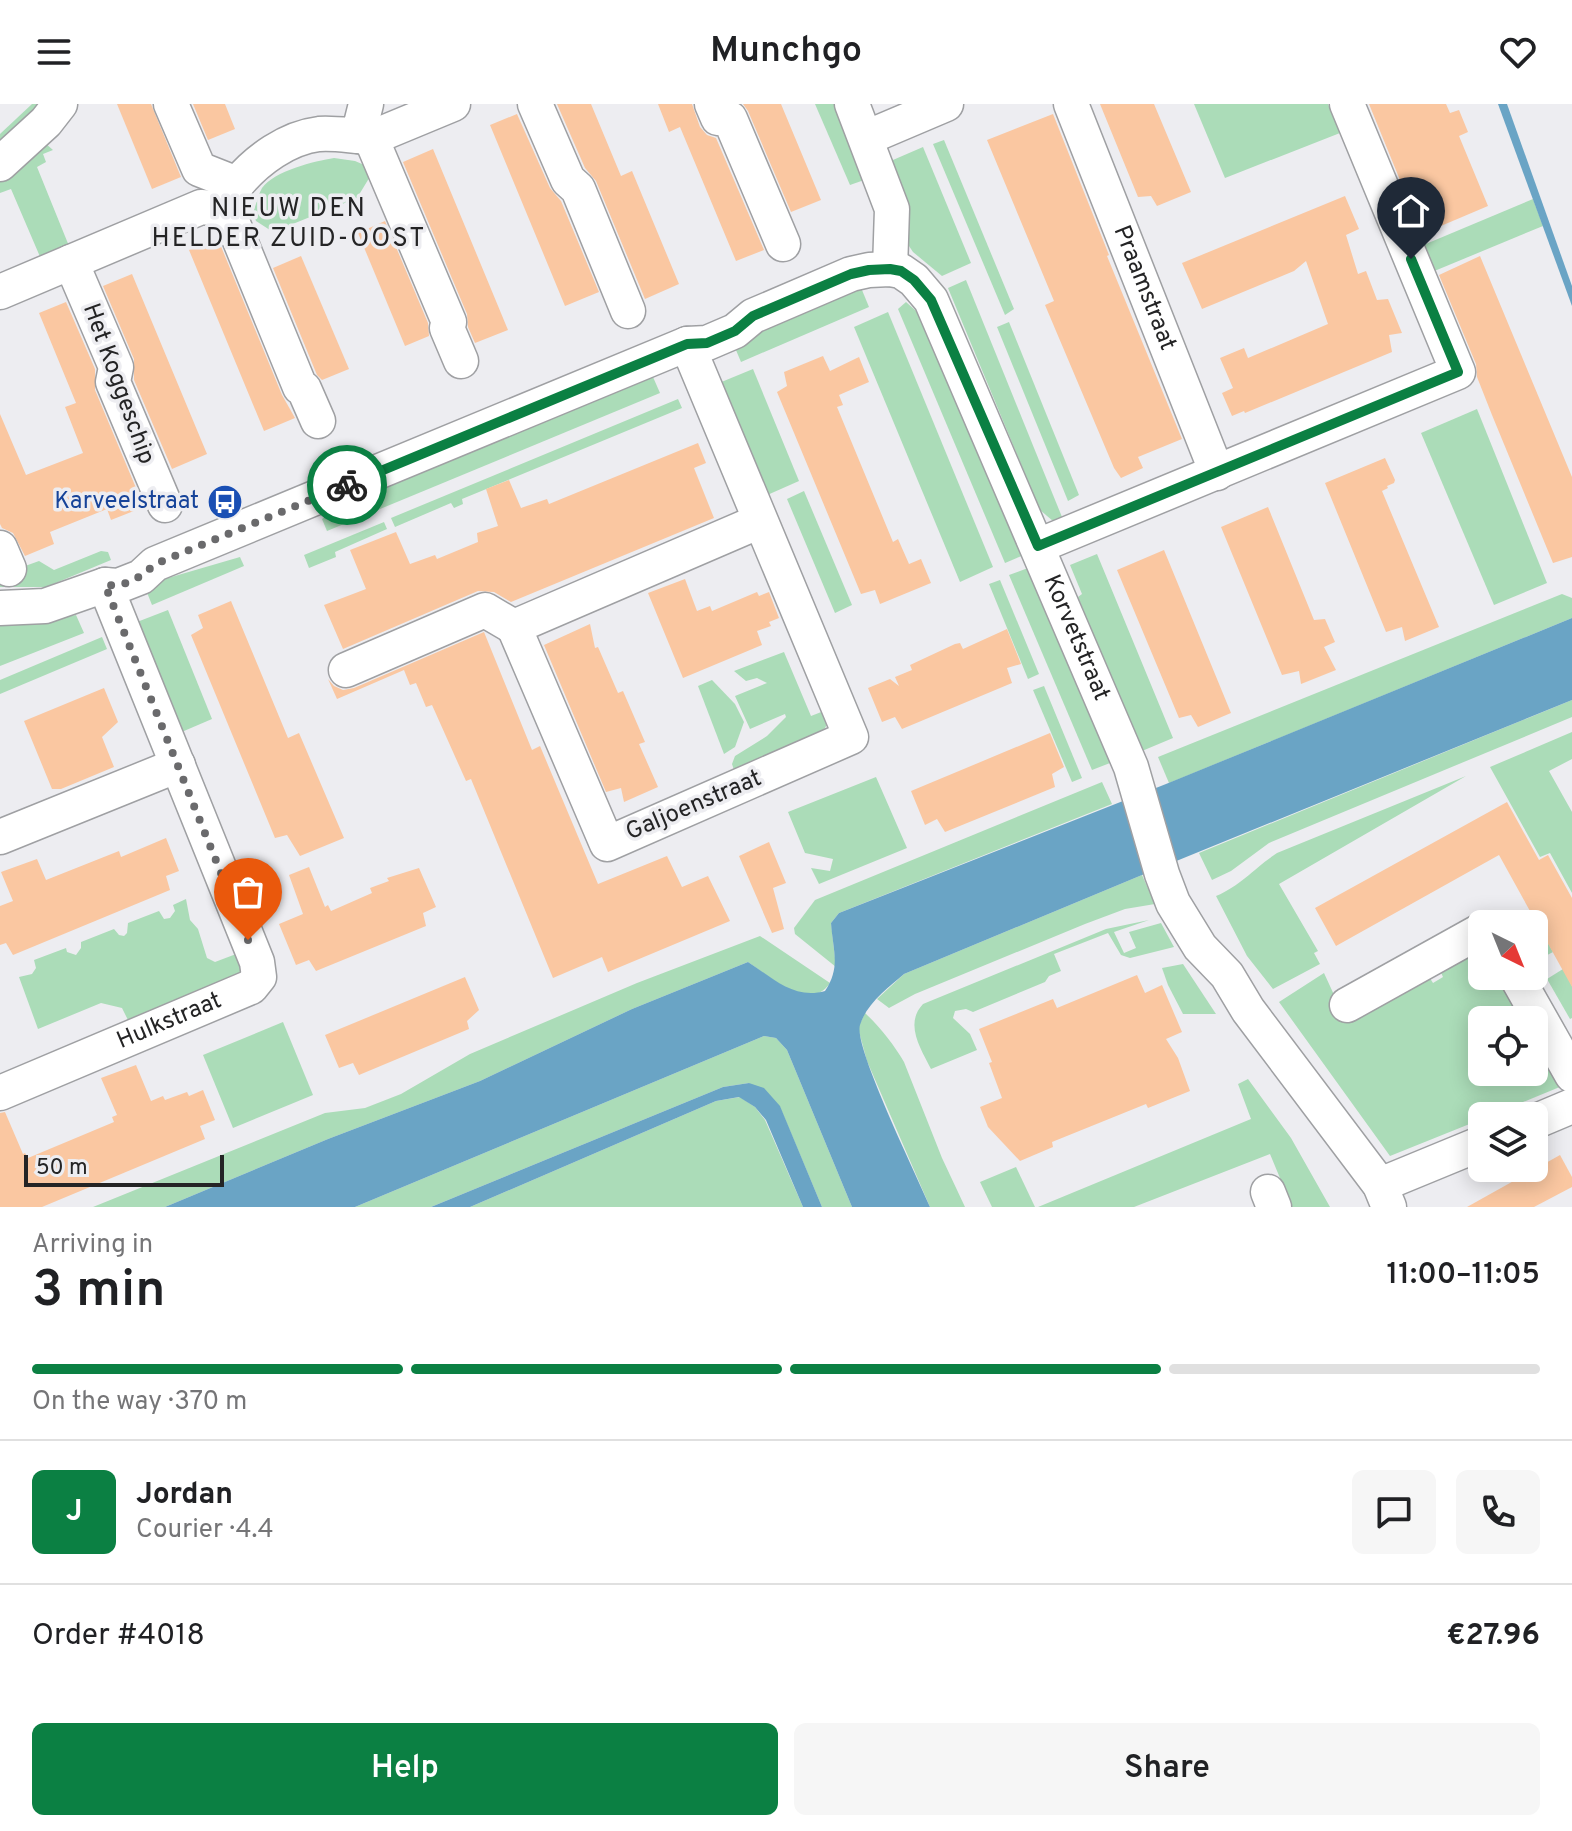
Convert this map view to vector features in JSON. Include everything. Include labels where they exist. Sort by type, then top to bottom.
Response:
[{"type":"street","points":[[171,104],[199,169],[232,196],[300,387],[304,389],[318,421]]},
{"type":"street","points":[[0,292],[232,196],[247,172],[282,146],[319,134],[453,104]]},
{"type":"street","points":[[535,104],[568,180],[578,189],[628,311]]},
{"type":"street","points":[[712,104],[718,118],[730,119],[779,234]]},
{"type":"street","points":[[0,608],[45,606],[105,585],[118,586],[129,582],[141,577],[155,564],[687,344],[707,343],[735,331],[753,316],[851,274],[890,269],[892,209],[852,104]]},
{"type":"street","points":[[866,138],[946,104]]},
{"type":"street","name":"Praamstraat","points":[[1071,104],[1217,473]]},
{"type":"street","points":[[1038,546],[1458,372],[1347,104]]},
{"type":"street","points":[[0,164],[53,113]]},
{"type":"street","points":[[365,126],[449,322],[447,328],[461,361]]},
{"type":"street","name":"Het Koggeschip","points":[[71,262],[116,367],[113,382],[165,505]]},
{"type":"street","name":"Korvetstraat","points":[[890,269],[901,271],[914,280],[931,300],[1038,546],[1172,870],[1205,914],[1227,975],[1248,1010],[1384,1196]]},
{"type":"street","name":"Galjoenstraat","points":[[514,627],[607,844],[851,737],[687,344]]},
{"type":"street","points":[[346,670],[485,610],[514,627],[760,521]]},
{"type":"street","name":"Hulkstraat","points":[[0,1093],[251,987],[259,977],[257,962],[105,585]]},
{"type":"street","points":[[0,837],[178,765]]},
{"type":"street","points":[[1347,1005],[1468,938]]},
{"type":"street","points":[[1524,990],[1572,1075]]},
{"type":"street","points":[[1548,1116],[1572,1106]]},
{"type":"street","points":[[1384,1196],[1468,1151]]},
{"type":"green space","points":[[32,104],[49,104],[0,149],[0,134]]},
{"type":"green space","points":[[815,104],[834,104],[867,179],[850,185]]},
{"type":"green space","points":[[1194,104],[1328,104],[1340,133],[1225,178]]},
{"type":"green space","points":[[944,140],[1014,309],[1005,315],[933,144]]},
{"type":"green space","points":[[45,143],[53,150],[43,154],[46,162],[37,167],[69,246],[41,259],[11,189],[0,193],[0,180]]},
{"type":"green space","points":[[923,147],[971,263],[942,276],[913,252],[907,243],[886,163]]},
{"type":"green space","points":[[334,158],[369,167],[371,175],[357,198],[273,232],[256,221],[253,213],[262,188],[268,182],[295,168]]},
{"type":"green space","points":[[1533,199],[1543,226],[1432,272],[1421,246]]},
{"type":"green space","points":[[966,280],[1064,522],[1053,521],[1040,510],[948,288]]},
{"type":"green space","points":[[862,290],[869,307],[741,362],[733,343]]},
{"type":"green space","points":[[906,302],[924,318],[1024,555],[1005,563],[898,309]]},
{"type":"green space","points":[[888,312],[993,567],[960,582],[854,327]]},
{"type":"green space","points":[[1009,322],[1079,495],[1068,501],[997,327]]},
{"type":"green space","points":[[753,369],[799,481],[765,496],[719,383]]},
{"type":"green space","points":[[649,376],[653,377],[660,393],[327,531],[322,519],[352,499]]},
{"type":"green space","points":[[678,399],[682,408],[462,499],[463,504],[454,508],[451,503],[395,527],[391,518]]},
{"type":"green space","points":[[1477,409],[1547,583],[1494,605],[1421,433]]},
{"type":"green space","points":[[804,491],[852,605],[835,613],[787,499]]},
{"type":"green space","points":[[384,522],[387,529],[335,552],[336,557],[309,568],[304,555]]},
{"type":"green space","points":[[101,551],[108,552],[111,560],[46,587],[0,587],[0,570],[3,574],[39,561],[54,570]]},
{"type":"green space","points":[[1097,554],[1173,738],[1142,751],[1078,597],[1082,594],[1070,565]]},
{"type":"green space","points":[[240,557],[244,566],[152,605],[144,585]]},
{"type":"green space","points":[[1028,568],[1110,763],[1092,770],[1009,575]]},
{"type":"green space","points":[[1000,580],[1039,674],[1028,679],[989,584]]},
{"type":"green space","points":[[1562,594],[1572,598],[1572,618],[1169,783],[1158,757]]},
{"type":"green space","points":[[168,610],[212,719],[177,734],[137,622]]},
{"type":"green space","points":[[76,615],[84,633],[0,666],[0,624],[30,624]]},
{"type":"green space","points":[[102,637],[107,649],[0,694],[0,680]]},
{"type":"green space","points":[[784,652],[811,716],[829,709],[829,721],[822,733],[736,776],[732,764],[735,756],[767,736],[786,717],[785,714],[750,729],[735,696],[767,683],[757,678],[746,681],[734,671]]},
{"type":"green space","points":[[712,680],[735,704],[744,722],[735,747],[724,754],[698,686]]},
{"type":"green space","points":[[1044,686],[1082,778],[1072,782],[1033,690]]},
{"type":"green space","points":[[1572,700],[1572,717],[1269,843],[1231,871],[1212,880],[1199,853]]},
{"type":"green space","points":[[1572,732],[1572,759],[1549,771],[1572,812],[1572,893],[1550,853],[1540,857],[1490,767]]},
{"type":"green space","points":[[1466,776],[1279,884],[1318,951],[1314,953],[1320,964],[1273,989],[1247,956],[1216,896],[1233,887],[1277,853]]},
{"type":"green space","points":[[876,777],[907,848],[819,884],[811,868],[830,871],[833,859],[805,853],[788,812]]},
{"type":"green space","points":[[1102,782],[1112,804],[839,913],[831,923],[836,967],[795,934],[794,928],[815,900]]},
{"type":"green space","points":[[1142,875],[1155,904],[1125,909],[1085,924],[915,994],[889,1008],[877,999],[904,974]]},
{"type":"green space","points":[[186,899],[190,920],[198,929],[207,958],[215,962],[244,951],[243,970],[236,980],[131,1026],[122,1008],[101,1003],[38,1029],[19,977],[32,974],[36,968],[34,960],[66,948],[67,952],[76,955],[81,942],[114,929],[124,936],[128,923],[159,911],[164,919],[170,918],[175,911],[173,905]]},
{"type":"green space","points":[[1149,920],[1114,932],[1124,953],[1136,948],[1129,932],[1161,923],[1174,947],[1130,958],[1121,955],[1108,933],[1054,954],[1061,971],[1049,976],[1045,982],[973,1012],[966,1009],[955,1011],[953,1018],[970,1034],[977,1050],[931,1069],[919,1045],[915,1028],[917,1012],[923,1004],[1106,929]]},
{"type":"green space","points":[[760,936],[830,983],[821,992],[800,994],[748,962],[632,1009],[480,1081],[328,1139],[165,1207],[93,1207],[325,1113],[365,1108],[401,1094],[470,1054],[637,983]]},
{"type":"green space","points":[[1468,953],[1468,990],[1516,990],[1524,1006],[1468,1006],[1468,1086],[1548,1086],[1548,1049],[1567,1084],[1523,1102],[1468,1102],[1468,1125],[1390,1156],[1279,1002],[1324,973],[1346,1021],[1428,975],[1433,983],[1443,977],[1439,968]]},
{"type":"green space","points":[[1183,964],[1216,1014],[1183,1014],[1162,968]]},
{"type":"green space","points":[[1563,969],[1572,986],[1572,1018],[1570,1019],[1548,978]]},
{"type":"green space","points":[[865,1013],[904,1062],[965,1207],[930,1207],[867,1061],[858,1028]]},
{"type":"green space","points":[[283,1022],[313,1095],[233,1128],[203,1055]]},
{"type":"green space","points":[[764,1036],[776,1038],[787,1050],[852,1207],[822,1207],[780,1107],[749,1083],[723,1087],[431,1207],[355,1207]]},
{"type":"green space","points":[[1248,1079],[1291,1138],[1330,1207],[1292,1207],[1270,1154],[1134,1207],[1038,1207],[1251,1119],[1238,1084]]},
{"type":"green space","points":[[740,1097],[755,1107],[765,1120],[803,1207],[470,1207],[716,1101]]},
{"type":"green space","points":[[1016,1167],[1035,1207],[992,1207],[980,1182]]},
{"type":"water","points":[[1498,104],[1507,104],[1572,286],[1572,306]]},
{"type":"water","points":[[1572,618],[1572,700],[904,974],[885,990],[863,1017],[861,1038],[876,1084],[930,1207],[852,1207],[787,1050],[776,1038],[764,1036],[355,1207],[165,1207],[328,1139],[480,1081],[632,1009],[748,962],[794,990],[803,993],[825,991],[834,966],[831,923],[839,913],[1166,784]]},
{"type":"water","points":[[749,1083],[764,1088],[780,1106],[822,1207],[803,1207],[766,1120],[755,1107],[739,1097],[716,1101],[470,1207],[431,1207],[723,1087]]},
{"type":"building","points":[[117,104],[151,104],[181,177],[152,189]]},
{"type":"building","points":[[193,104],[225,104],[235,129],[208,140]]},
{"type":"building","points":[[557,104],[591,104],[621,176],[632,171],[679,284],[645,299],[596,181],[585,168]]},
{"type":"building","points":[[658,104],[692,104],[700,127],[707,135],[716,138],[764,250],[736,261],[680,127],[669,132]]},
{"type":"building","points":[[743,104],[781,104],[821,200],[791,212]]},
{"type":"building","points":[[1100,104],[1154,104],[1191,192],[1157,206],[1151,196],[1138,197]]},
{"type":"building","points":[[1369,104],[1446,104],[1450,113],[1459,110],[1468,132],[1459,136],[1488,206],[1422,234]]},
{"type":"building","points":[[517,114],[550,188],[561,201],[599,292],[565,306],[490,125]]},
{"type":"building","points":[[1053,114],[1182,439],[1138,457],[1143,468],[1121,478],[1045,305],[1054,301],[987,140]]},
{"type":"building","points":[[433,149],[508,330],[475,343],[468,327],[467,314],[403,162]]},
{"type":"building","points":[[1345,196],[1359,229],[1346,235],[1358,274],[1366,271],[1377,300],[1388,299],[1402,333],[1389,335],[1392,352],[1232,416],[1222,393],[1233,388],[1220,358],[1244,348],[1248,358],[1328,324],[1306,261],[1294,271],[1202,309],[1182,263]]},
{"type":"building","points":[[385,221],[428,323],[429,336],[405,346],[358,233]]},
{"type":"building","points":[[218,239],[282,395],[295,418],[264,431],[189,250]]},
{"type":"building","points":[[301,256],[349,369],[322,380],[317,375],[273,268]]},
{"type":"building","points":[[1480,256],[1572,477],[1572,557],[1553,563],[1439,275]]},
{"type":"building","points":[[132,274],[207,454],[172,469],[134,380],[134,359],[103,286]]},
{"type":"building","points":[[66,302],[95,369],[95,390],[144,507],[111,520],[107,509],[50,532],[54,544],[25,556],[13,533],[0,524],[0,414],[26,475],[83,453],[65,407],[76,403],[39,313]]},
{"type":"building","points":[[823,356],[830,371],[859,357],[869,382],[839,395],[843,405],[837,407],[893,542],[898,539],[909,564],[921,559],[931,583],[880,604],[875,590],[861,594],[777,392],[787,386],[784,372]]},
{"type":"building","points":[[698,443],[706,463],[694,468],[714,518],[511,602],[494,592],[478,591],[343,649],[324,605],[366,589],[350,550],[396,532],[410,564],[435,555],[437,559],[478,542],[477,533],[498,526],[486,489],[509,480],[521,508],[547,499],[549,504]]},
{"type":"building","points":[[1385,458],[1395,480],[1382,491],[1439,627],[1405,641],[1402,627],[1386,632],[1325,483]]},
{"type":"building","points":[[1268,507],[1314,620],[1325,619],[1335,642],[1324,647],[1336,670],[1301,684],[1299,671],[1282,675],[1221,527]]},
{"type":"building","points":[[1164,550],[1231,713],[1198,727],[1191,715],[1179,718],[1117,570]]},
{"type":"building","points":[[685,579],[697,611],[710,606],[712,611],[757,592],[759,596],[769,592],[779,618],[769,622],[771,626],[757,631],[762,645],[683,678],[648,593]]},
{"type":"building","points":[[231,601],[288,738],[299,733],[344,838],[300,856],[287,835],[275,838],[191,635],[203,628],[198,615]]},
{"type":"building","points":[[590,624],[595,648],[598,647],[618,693],[623,691],[645,742],[639,744],[658,787],[624,802],[621,788],[606,792],[544,645]]},
{"type":"building","points":[[1007,629],[1021,664],[1007,668],[1012,683],[902,729],[895,717],[882,722],[868,688],[890,679],[899,686],[895,677],[912,670],[910,665],[955,644],[960,643],[963,649]]},
{"type":"building","points":[[484,632],[532,750],[540,746],[598,884],[667,856],[682,887],[708,876],[730,921],[608,972],[602,957],[553,978],[471,779],[466,781],[432,705],[426,707],[416,683],[410,685],[404,670],[337,699],[328,679],[343,690],[354,688]]},
{"type":"building","points":[[104,688],[118,722],[102,737],[114,767],[61,789],[52,789],[24,721]]},
{"type":"building","points":[[1050,733],[1064,767],[1052,774],[1055,787],[945,832],[937,819],[925,825],[911,791]]},
{"type":"building","points":[[1507,802],[1539,860],[1548,855],[1572,898],[1572,987],[1548,944],[1548,910],[1529,910],[1499,855],[1336,946],[1315,908]]},
{"type":"building","points":[[166,838],[179,871],[166,876],[170,890],[13,955],[6,943],[0,945],[0,906],[13,901],[1,872],[37,859],[46,880],[119,851],[121,857]]},
{"type":"building","points":[[769,842],[786,883],[773,888],[784,929],[772,933],[739,856]]},
{"type":"building","points":[[309,867],[325,907],[328,905],[331,911],[372,893],[370,888],[389,881],[387,878],[419,868],[436,907],[423,913],[426,926],[316,971],[309,960],[296,965],[279,924],[303,914],[289,875]]},
{"type":"building","points":[[1137,975],[1145,993],[1162,985],[1182,1032],[1166,1039],[1178,1058],[1190,1091],[1148,1108],[1146,1104],[1052,1142],[1053,1147],[1020,1161],[988,1127],[980,1107],[1002,1098],[979,1029],[1053,999],[1057,1008]]},
{"type":"building","points":[[465,977],[479,1010],[467,1021],[469,1029],[359,1075],[353,1063],[339,1068],[325,1035]]},
{"type":"building","points":[[136,1065],[151,1101],[163,1096],[165,1100],[187,1092],[189,1096],[203,1090],[215,1120],[200,1126],[205,1139],[42,1207],[0,1207],[0,1113],[5,1112],[23,1154],[28,1158],[114,1122],[112,1117],[117,1115],[101,1078]]},
{"type":"building","points":[[1560,1155],[1572,1177],[1572,1187],[1534,1207],[1467,1207],[1512,1182],[1548,1182],[1548,1162]]},
{"type":"way so far","points":[[248,940],[105,585],[118,586],[129,582],[141,577],[155,564],[347,485]]},
{"type":"place","name":"Karveelstraat","points":[[225,502]]},
{"type":"district","name":"NIEUW DEN HELDER ZUID-OOST","points":[[289,224]]},
{"type":"route","points":[[347,485],[687,344],[707,343],[735,331],[753,316],[851,274],[890,269],[901,271],[914,280],[931,300],[1038,546],[1458,372],[1411,259]]}]
